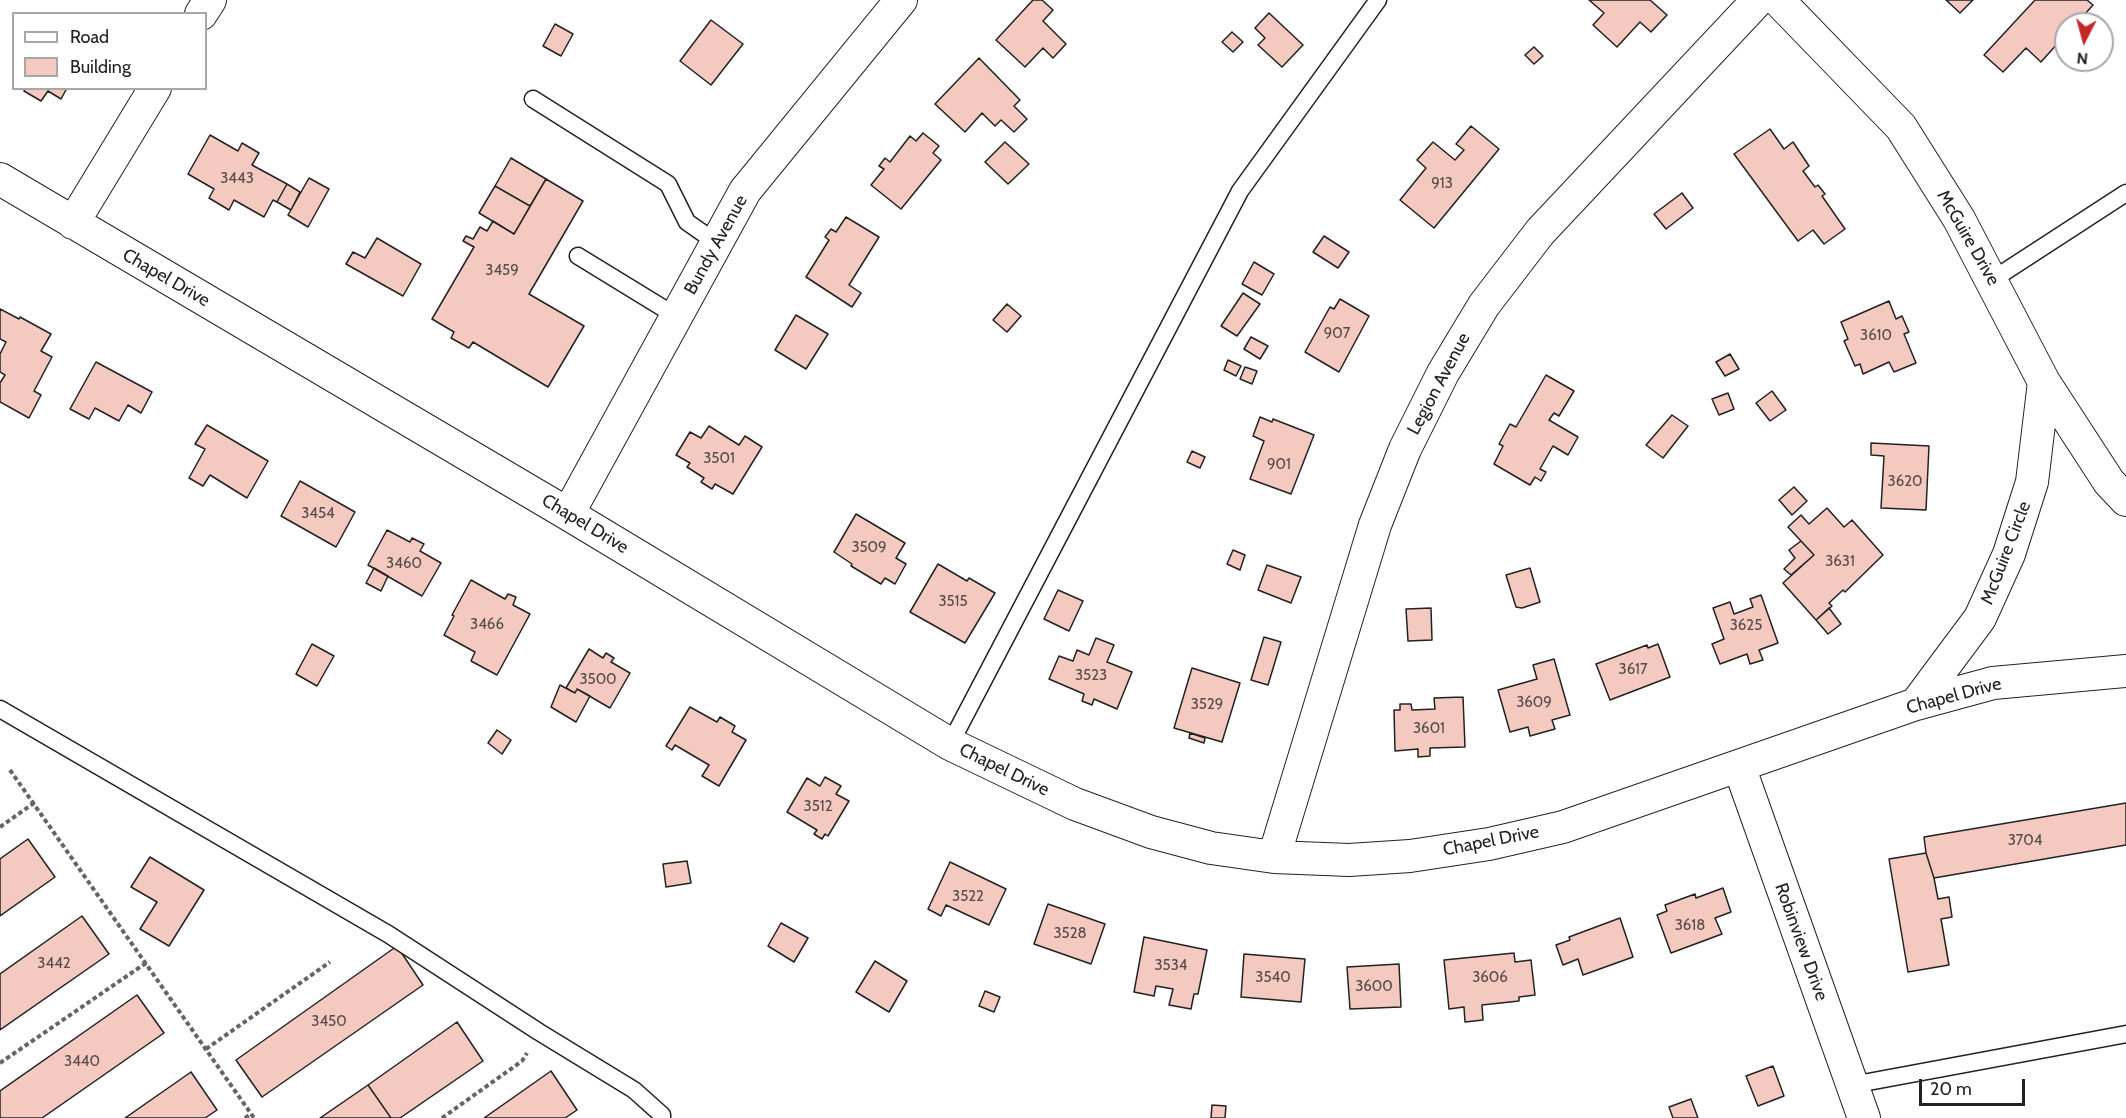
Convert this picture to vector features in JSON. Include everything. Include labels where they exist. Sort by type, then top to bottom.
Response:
[{"type":"street","name":"Bundy Avenue","points":[[568,514],[745,191],[901,0]]},
{"type":"street","name":"Legion Avenue","points":[[1274,857],[1375,525],[1405,449],[1443,373],[1484,305],[1540,232],[1758,0]]},
{"type":"street","name":"McGuire Drive","points":[[1778,0],[1902,127],[1959,219],[2044,382],[2109,482],[2126,500]]},
{"type":"street","points":[[73,223],[154,90]]},
{"type":"street","name":"Chapel Drive","points":[[0,179],[568,514],[950,744],[1075,804],[1151,832],[1211,848],[1274,857],[1349,860],[1410,856],[1488,844],[1563,827],[1916,704],[1993,683],[2126,670]]},
{"type":"street","name":"McGuire Circle","points":[[1916,704],[1980,618],[2009,554],[2032,482],[2044,382]]},
{"type":"street","name":"Robinview Drive","points":[[1739,766],[1864,1118]]},
{"type":"lane","points":[[950,744],[1240,191],[1378,0]]},
{"type":"lane","points":[[532,99],[668,184],[687,222],[717,243]]},
{"type":"lane","points":[[1992,280],[2126,193]]},
{"type":"lane","points":[[578,256],[676,316]]},
{"type":"lane","points":[[0,709],[388,934],[539,1032],[634,1090],[662,1115],[662,1118]]},
{"type":"lane","points":[[1852,1085],[2126,1034]]},
{"type":"path","points":[[10,770],[252,1116],[245,1118]]},
{"type":"path","points":[[0,827],[34,803]]},
{"type":"path","points":[[206,1049],[330,962]]},
{"type":"path","points":[[0,1064],[146,963]]},
{"type":"path","points":[[442,1118],[522,1061]]},
{"type":"building","points":[[1033,0],[1042,0],[1053,10],[1043,21],[1066,44],[1053,58],[1043,48],[1025,67],[996,40]]},
{"type":"building","points":[[1589,0],[1650,0],[1667,15],[1651,32],[1640,22],[1617,47],[1593,25],[1604,13]]},
{"type":"building","points":[[1946,0],[1973,0],[1960,13]]},
{"type":"building","points":[[2035,0],[2087,0],[2093,5],[2087,12],[2054,12],[2054,47],[2041,62],[2026,48],[2003,72],[1984,55]]},
{"type":"building","points":[[1269,13],[1303,45],[1282,67],[1258,45],[1265,38],[1255,28]]},
{"type":"building","points":[[711,20],[743,44],[711,85],[680,61]]},
{"type":"building","points":[[555,24],[573,34],[561,56],[543,46]]},
{"type":"building","points":[[1232,32],[1243,42],[1233,52],[1222,42]]},
{"type":"building","points":[[1534,47],[1543,56],[1534,64],[1525,55]]},
{"type":"building","points":[[979,58],[1020,100],[1014,106],[1027,119],[1014,132],[1001,120],[995,126],[982,113],[965,132],[935,104]]},
{"type":"building","points":[[66,90],[61,99],[48,91],[41,101],[24,91]]},
{"type":"building","points":[[1471,126],[1499,149],[1434,228],[1400,200],[1426,168],[1417,160],[1433,142],[1455,160],[1464,150],[1456,144]]},
{"type":"building","points":[[1770,129],[1784,149],[1793,142],[1809,166],[1803,171],[1815,187],[1818,185],[1825,194],[1822,196],[1845,229],[1824,244],[1813,230],[1798,241],[1734,154]]},
{"type":"building","points":[[923,133],[939,146],[933,153],[941,160],[901,209],[871,185],[884,169],[879,166],[885,158],[890,162],[910,136],[916,141]]},
{"type":"building","points":[[210,135],[238,151],[242,143],[259,153],[252,165],[287,184],[277,202],[273,200],[264,217],[234,200],[229,210],[209,198],[214,189],[188,174]]},
{"type":"building","points":[[1005,142],[1029,164],[1008,184],[985,162]]},
{"type":"building","points":[[511,158],[546,179],[530,206],[495,186]]},
{"type":"building","points":[[309,178],[329,189],[308,227],[288,215]]},
{"type":"building","points":[[546,179],[583,201],[529,294],[584,326],[548,387],[473,342],[469,348],[451,338],[454,332],[432,319],[474,247],[463,241],[466,236],[473,239],[480,227],[487,231],[493,221],[514,234]]},
{"type":"building","points":[[287,184],[300,192],[291,210],[277,202]]},
{"type":"building","points":[[495,186],[530,206],[514,234],[479,213]]},
{"type":"building","points":[[1682,193],[1693,208],[1666,229],[1654,214]]},
{"type":"building","points":[[846,217],[879,237],[849,285],[861,293],[852,307],[806,277],[829,240],[825,237],[831,229],[836,232]]},
{"type":"building","points":[[1324,236],[1349,252],[1338,268],[1313,252]]},
{"type":"building","points":[[377,238],[421,264],[403,296],[346,264],[353,252],[365,258]]},
{"type":"building","points":[[1254,262],[1274,274],[1262,295],[1242,284]]},
{"type":"building","points":[[1243,293],[1260,304],[1237,336],[1221,326]]},
{"type":"building","points":[[1340,299],[1369,316],[1339,372],[1305,352],[1330,307],[1334,309]]},
{"type":"building","points":[[1889,301],[1896,319],[1902,316],[1909,332],[1904,334],[1916,363],[1894,372],[1889,362],[1863,374],[1860,364],[1855,366],[1844,341],[1848,339],[1841,322]]},
{"type":"building","points":[[1007,304],[1021,316],[1007,332],[993,320]]},
{"type":"building","points":[[0,309],[51,334],[41,351],[52,357],[34,391],[41,395],[29,418],[0,402],[0,383],[5,375],[0,372],[0,354],[6,342],[0,339]]},
{"type":"building","points":[[796,315],[828,334],[806,369],[775,350]]},
{"type":"building","points":[[1251,337],[1268,346],[1260,359],[1244,349]]},
{"type":"building","points":[[1730,354],[1739,369],[1725,376],[1716,362]]},
{"type":"building","points":[[1228,360],[1241,366],[1236,376],[1224,370]]},
{"type":"building","points":[[96,362],[152,392],[141,413],[128,405],[119,421],[95,408],[89,419],[70,409]]},
{"type":"building","points":[[1245,367],[1257,371],[1252,384],[1240,379]]},
{"type":"building","points":[[1546,375],[1574,391],[1559,416],[1554,413],[1549,420],[1578,437],[1568,455],[1553,446],[1540,469],[1546,472],[1541,481],[1535,477],[1530,485],[1494,464],[1503,446],[1499,444],[1510,424],[1516,427]]},
{"type":"building","points":[[1772,391],[1786,410],[1770,421],[1756,403]]},
{"type":"building","points":[[1728,393],[1734,409],[1719,415],[1712,399]]},
{"type":"building","points":[[1672,415],[1688,426],[1663,458],[1646,445]]},
{"type":"building","points":[[1260,417],[1272,422],[1273,419],[1314,435],[1291,494],[1250,479],[1264,441],[1253,436]]},
{"type":"building","points":[[207,425],[268,461],[247,498],[210,475],[203,486],[189,478],[205,449],[195,444]]},
{"type":"building","points":[[709,426],[739,445],[745,436],[762,447],[733,494],[715,484],[712,489],[701,482],[704,478],[687,467],[690,463],[676,455],[690,432],[701,438]]},
{"type":"building","points":[[1871,443],[1929,446],[1926,510],[1881,508],[1884,456],[1871,455]]},
{"type":"building","points":[[1192,451],[1205,457],[1200,468],[1187,462]]},
{"type":"building","points":[[300,481],[355,512],[336,547],[281,516]]},
{"type":"building","points":[[1794,487],[1807,501],[1792,515],[1779,500]]},
{"type":"building","points":[[1827,508],[1844,527],[1852,520],[1883,555],[1845,592],[1843,590],[1829,603],[1832,606],[1816,620],[1783,583],[1814,555],[1788,527],[1801,515],[1809,524]]},
{"type":"building","points":[[856,514],[905,543],[896,558],[906,564],[895,584],[885,578],[881,584],[851,566],[852,564],[834,552]]},
{"type":"building","points":[[387,530],[410,542],[412,538],[424,544],[420,551],[441,563],[422,596],[368,565]]},
{"type":"building","points":[[1801,541],[1814,555],[1791,575],[1784,569],[1795,558],[1789,550]]},
{"type":"building","points":[[1233,550],[1245,555],[1240,570],[1227,564]]},
{"type":"building","points":[[938,564],[967,581],[969,578],[995,593],[965,643],[910,612]]},
{"type":"building","points":[[1267,565],[1301,577],[1291,603],[1258,590]]},
{"type":"building","points":[[374,568],[388,576],[381,591],[366,583]]},
{"type":"building","points":[[1530,568],[1540,602],[1522,608],[1516,607],[1506,575]]},
{"type":"building","points":[[471,580],[505,599],[508,594],[516,597],[513,605],[530,614],[497,675],[471,661],[475,652],[444,635]]},
{"type":"building","points":[[1058,590],[1083,601],[1069,631],[1044,619]]},
{"type":"building","points":[[1761,595],[1778,643],[1759,650],[1763,660],[1750,664],[1747,654],[1720,664],[1712,644],[1724,639],[1713,608],[1730,602],[1734,614],[1753,607],[1750,599]]},
{"type":"building","points":[[1431,608],[1432,640],[1408,641],[1406,609]]},
{"type":"building","points":[[1829,608],[1841,624],[1828,634],[1816,620]]},
{"type":"building","points":[[1264,637],[1281,642],[1268,685],[1251,680]]},
{"type":"building","points":[[1096,638],[1114,645],[1107,662],[1132,672],[1117,709],[1094,699],[1092,705],[1082,701],[1084,694],[1049,679],[1059,656],[1073,661],[1077,650],[1089,655]]},
{"type":"building","points":[[312,644],[334,656],[317,686],[296,674]]},
{"type":"building","points":[[1658,644],[1670,677],[1610,700],[1596,664],[1647,645],[1648,648]]},
{"type":"building","points":[[589,649],[603,658],[606,653],[614,658],[611,662],[630,673],[610,708],[577,689],[575,693],[566,688]]},
{"type":"building","points":[[1554,659],[1570,715],[1552,720],[1555,729],[1530,736],[1528,727],[1510,732],[1498,690],[1537,679],[1533,665]]},
{"type":"building","points":[[1192,668],[1240,683],[1222,742],[1174,728]]},
{"type":"building","points":[[560,685],[575,693],[577,689],[590,696],[576,722],[551,707]]},
{"type":"building","points":[[1463,697],[1465,747],[1430,748],[1430,756],[1418,757],[1418,749],[1395,751],[1394,710],[1400,710],[1400,704],[1411,704],[1412,710],[1435,709],[1434,698]]},
{"type":"building","points":[[690,707],[717,722],[720,717],[735,726],[732,732],[746,740],[719,786],[702,776],[709,765],[675,745],[672,750],[666,746]]},
{"type":"building","points":[[497,730],[511,740],[502,754],[488,743]]},
{"type":"building","points":[[1190,733],[1205,738],[1204,743],[1189,738]]},
{"type":"building","points":[[825,777],[841,786],[836,794],[849,801],[828,836],[825,834],[822,839],[814,834],[817,830],[787,812],[807,778],[820,786]]},
{"type":"building","points":[[2126,803],[2126,845],[1934,878],[1926,853],[1924,837]]},
{"type":"building","points":[[28,839],[55,877],[0,916],[0,859]]},
{"type":"building","points":[[1926,853],[1938,899],[1949,897],[1952,917],[1941,919],[1949,965],[1908,972],[1889,859]]},
{"type":"building","points":[[150,857],[204,890],[169,946],[140,929],[157,902],[131,887]]},
{"type":"building","points":[[687,861],[691,883],[666,887],[663,864]]},
{"type":"building","points":[[950,862],[1006,889],[989,925],[946,905],[941,916],[928,909]]},
{"type":"building","points":[[1723,888],[1731,912],[1715,918],[1722,934],[1671,953],[1657,915],[1667,911],[1665,905],[1695,894],[1696,898]]},
{"type":"building","points":[[1048,904],[1105,924],[1091,964],[1034,944]]},
{"type":"building","points":[[82,916],[109,954],[0,1030],[0,974]]},
{"type":"building","points":[[1620,918],[1633,957],[1583,975],[1578,959],[1563,965],[1556,945],[1570,940],[1569,937]]},
{"type":"building","points":[[781,923],[808,938],[794,962],[768,946]]},
{"type":"building","points":[[1144,937],[1207,950],[1198,994],[1194,994],[1191,1009],[1169,1005],[1173,989],[1156,986],[1154,996],[1134,992]]},
{"type":"building","points":[[397,946],[423,985],[262,1097],[236,1060]]},
{"type":"building","points":[[1514,953],[1515,962],[1531,960],[1535,995],[1519,997],[1519,1001],[1482,1005],[1483,1020],[1465,1022],[1464,1007],[1449,1009],[1444,960]]},
{"type":"building","points":[[1244,954],[1305,959],[1301,1002],[1241,997]]},
{"type":"building","points":[[875,961],[907,981],[889,1012],[856,992]]},
{"type":"building","points":[[1399,964],[1401,1007],[1350,1009],[1347,967]]},
{"type":"building","points":[[985,991],[1000,997],[994,1012],[979,1006]]},
{"type":"building","points":[[137,995],[164,1033],[42,1118],[0,1118],[0,1091]]},
{"type":"building","points":[[457,1022],[483,1061],[400,1118],[391,1118],[368,1085]]},
{"type":"building","points":[[1773,1066],[1784,1096],[1758,1106],[1746,1076]]},
{"type":"building","points":[[551,1071],[577,1110],[565,1118],[484,1118]]},
{"type":"building","points":[[191,1072],[217,1110],[205,1118],[125,1118]]},
{"type":"building","points":[[368,1085],[391,1118],[320,1118]]},
{"type":"building","points":[[1691,1099],[1698,1118],[1673,1118],[1669,1107]]},
{"type":"building","points":[[1212,1105],[1226,1106],[1225,1118],[1211,1118]]}]
